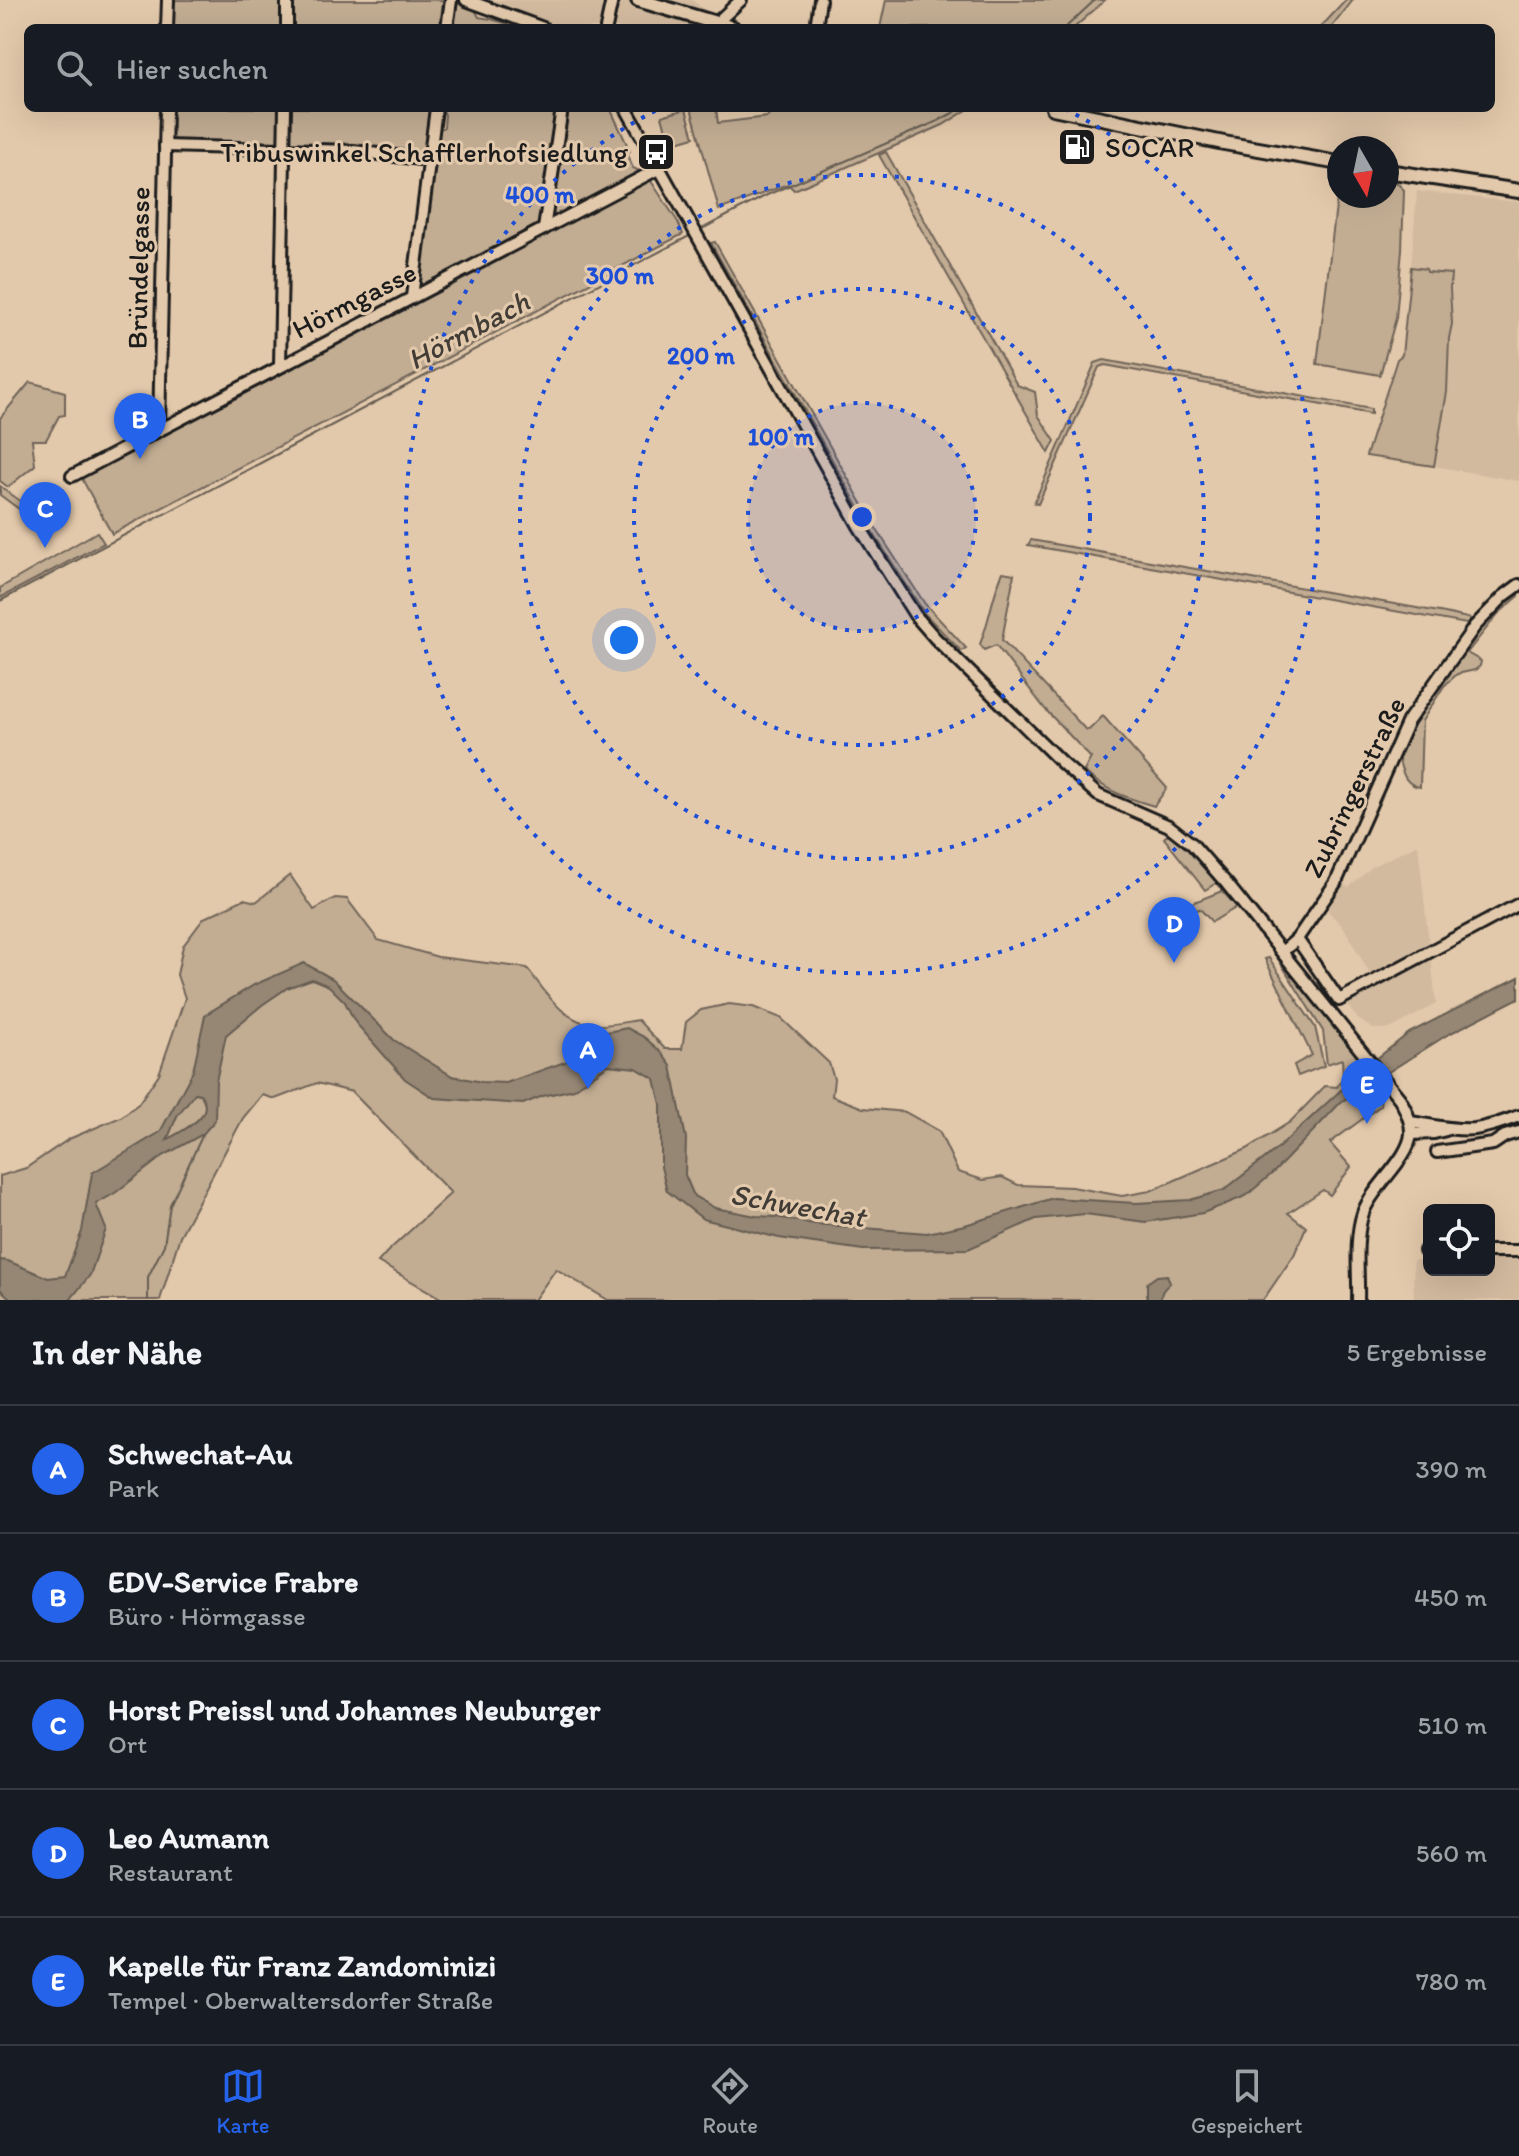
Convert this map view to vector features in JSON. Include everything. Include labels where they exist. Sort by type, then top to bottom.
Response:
[{"type":"main road","points":[[638,0],[707,24]]},
{"type":"main road","points":[[1073,112],[1327,161]]},
{"type":"main road","points":[[1399,173],[1519,191]]},
{"type":"street","points":[[167,24],[168,0]]},
{"type":"street","points":[[287,0],[287,24]]},
{"type":"street","points":[[448,24],[451,0]]},
{"type":"street","points":[[466,0],[532,24]]},
{"type":"street","points":[[607,24],[612,0]]},
{"type":"street","points":[[715,24],[741,0]]},
{"type":"street","points":[[817,24],[820,0]]},
{"type":"street","name":"Bründelgasse","points":[[159,429],[166,112]]},
{"type":"street","points":[[280,365],[285,112]]},
{"type":"street","points":[[412,297],[435,112]]},
{"type":"street","points":[[544,229],[561,112]]},
{"type":"street","points":[[630,112],[859,526],[915,615],[1062,763],[1098,795],[1169,826],[1192,844],[1400,1099],[1410,1122],[1411,1134],[1401,1157],[1373,1193],[1363,1215],[1359,1238],[1358,1300]]},
{"type":"street","points":[[165,146],[353,151],[429,160]]},
{"type":"street","name":"Hörmgasse","points":[[72,476],[660,168]]},
{"type":"street","name":"Zubringerstraße","points":[[1282,952],[1297,939],[1336,882],[1408,721],[1475,626],[1519,585]]},
{"type":"street","points":[[1297,939],[1339,1000],[1519,904]]},
{"type":"street","points":[[1410,1122],[1474,1129],[1519,1116]]},
{"type":"street","points":[[1411,1134],[1452,1128]]},
{"type":"street","points":[[1437,1152],[1493,1144],[1519,1132]]},
{"type":"street","points":[[1401,1157],[1434,1133]]},
{"type":"street","points":[[1495,1251],[1519,1251]]},
{"type":"shaded area","points":[[173,0],[283,0],[283,24],[172,24]]},
{"type":"shaded area","points":[[292,0],[443,0],[440,24],[292,24]]},
{"type":"shaded area","points":[[479,0],[692,0],[722,24],[543,24]]},
{"type":"shaded area","points":[[886,0],[1105,0],[1078,24],[881,24]]},
{"type":"shaded area","points":[[1346,0],[1353,0],[1334,24],[1324,24]]},
{"type":"shaded area","points":[[456,4],[473,6],[479,17],[508,24],[450,24],[452,7]]},
{"type":"shaded area","points":[[170,112],[281,112],[280,141],[274,146],[169,141]]},
{"type":"shaded area","points":[[290,112],[430,112],[424,157],[290,145]]},
{"type":"shaded area","points":[[444,112],[557,112],[540,225],[423,286],[418,283],[437,131],[444,127]]},
{"type":"shaded area","points":[[565,112],[612,112],[630,151],[626,153],[633,168],[642,172],[552,220],[549,215]]},
{"type":"shaded area","points":[[687,112],[694,137],[670,144],[662,116]]},
{"type":"shaded area","points":[[692,112],[717,112],[718,123],[767,117],[770,112],[964,112],[943,125],[794,190],[788,184],[719,210]]},
{"type":"shaded area","points":[[886,152],[1017,385],[1035,392],[1038,415],[1055,441],[1049,453],[879,155]]},
{"type":"shaded area","points":[[649,178],[683,234],[112,534],[81,477]]},
{"type":"shaded area","points":[[1399,185],[1404,190],[1396,318],[1380,375],[1317,364],[1336,208],[1399,208]]},
{"type":"shaded area","points":[[1417,191],[1519,202],[1519,481],[1434,466],[1447,392],[1452,324],[1451,275],[1411,267]]},
{"type":"shaded area","points":[[715,242],[877,530],[925,604],[966,648],[961,651],[925,614],[872,531],[711,243]]},
{"type":"shaded area","points":[[1411,267],[1451,274],[1452,324],[1447,392],[1434,466],[1366,456],[1397,359],[1402,355]]},
{"type":"shaded area","points":[[1104,360],[1371,409],[1371,414],[1105,365],[1099,367],[1038,504],[1034,503],[1095,363]]},
{"type":"shaded area","points":[[30,382],[65,392],[65,415],[59,416],[46,440],[32,440],[35,465],[8,487],[0,481],[0,418]]},
{"type":"shaded area","points":[[0,486],[31,509],[31,518],[0,495]]},
{"type":"shaded area","points":[[97,532],[104,543],[0,598],[0,588]]},
{"type":"shaded area","points":[[1031,540],[1476,620],[1472,625],[1028,545]]},
{"type":"shaded area","points":[[1003,572],[1014,574],[1002,640],[1085,729],[1089,730],[1103,716],[1167,788],[1154,806],[1108,789],[1084,771],[1091,758],[1045,709],[996,645],[984,650],[980,644]]},
{"type":"shaded area","points":[[1519,588],[1519,596],[1498,614],[1467,653],[1481,661],[1480,666],[1457,674],[1444,686],[1422,721],[1420,787],[1415,786],[1404,776],[1398,757],[1421,711],[1465,646]]},
{"type":"shaded area","points":[[1169,833],[1189,849],[1218,882],[1205,890],[1164,838]]},
{"type":"shaded area","points":[[1418,844],[1429,943],[1371,976],[1344,928],[1328,911],[1340,884],[1349,887],[1373,866]]},
{"type":"shaded area","points":[[290,875],[314,910],[335,898],[347,899],[378,940],[438,957],[527,968],[557,1006],[576,1019],[599,1025],[638,1020],[665,1049],[682,1049],[686,1022],[701,1010],[729,1004],[753,1007],[781,1018],[829,1063],[834,1079],[832,1096],[863,1108],[905,1112],[939,1131],[958,1172],[983,1180],[1002,1177],[1018,1185],[1072,1187],[1122,1196],[1150,1191],[1247,1149],[1290,1122],[1325,1086],[1337,1087],[1343,1077],[1342,1059],[1327,1064],[1323,1031],[1275,954],[1366,1067],[1346,1085],[1377,1079],[1382,1086],[1380,1106],[1330,1143],[1351,1167],[1330,1195],[1323,1190],[1288,1213],[1306,1227],[1294,1255],[1263,1300],[1161,1300],[1162,1290],[1146,1295],[1147,1300],[608,1300],[556,1269],[534,1300],[444,1300],[378,1262],[451,1193],[352,1092],[317,1083],[275,1099],[262,1095],[243,1118],[180,1236],[160,1300],[0,1300],[0,1176],[26,1168],[69,1139],[121,1117],[138,1104],[159,1074],[185,998],[177,975],[183,946],[204,918],[244,899],[256,902]]},
{"type":"shaded area","points":[[1222,891],[1237,907],[1212,922],[1200,909],[1179,915],[1174,910]]},
{"type":"shaded area","points":[[1431,957],[1436,1004],[1390,1029],[1373,1029],[1358,1019],[1345,1003]]},
{"type":"shaded area","points":[[1269,958],[1315,1027],[1324,1066],[1298,1076],[1294,1065],[1312,1055],[1265,959]]},
{"type":"shaded area","points":[[304,963],[333,979],[394,1040],[452,1076],[482,1082],[506,1083],[576,1058],[602,1033],[627,1028],[644,1037],[671,1066],[686,1138],[685,1175],[694,1196],[715,1208],[756,1216],[927,1233],[965,1225],[1053,1198],[1136,1203],[1190,1200],[1224,1190],[1278,1148],[1366,1067],[1409,1033],[1519,977],[1519,998],[1447,1035],[1341,1102],[1275,1171],[1246,1196],[1203,1213],[1146,1222],[1085,1214],[1036,1219],[968,1249],[863,1250],[779,1238],[703,1219],[667,1191],[661,1167],[661,1104],[655,1079],[636,1068],[608,1065],[574,1089],[523,1104],[434,1098],[405,1079],[355,1022],[345,1002],[329,986],[312,979],[287,988],[226,1035],[216,1081],[215,1120],[203,1134],[163,1156],[96,1204],[106,1229],[90,1275],[70,1300],[12,1300],[0,1289],[0,1260],[48,1278],[65,1276],[82,1231],[92,1173],[160,1132],[193,1071],[205,1015],[254,985]],"holes":[[[195,1093],[200,1094],[205,1109],[201,1116],[167,1140],[177,1116]]]},
{"type":"shaded area","points":[[1495,1254],[1519,1254],[1519,1300],[1414,1300],[1413,1260],[1423,1260],[1423,1276],[1495,1276]]},
{"type":"shaded area","points":[[1167,1275],[1170,1283],[1161,1300],[1147,1300],[1147,1283],[1157,1276]]},
{"type":"waterway","name":"Hörmbach","points":[[1069,24],[1095,0]]},
{"type":"waterway","name":"Hörmbach","points":[[698,231],[767,195],[955,112]]},
{"type":"waterway","name":"Hörmbach","points":[[0,601],[693,234]]},
{"type":"waterway","points":[[148,1300],[148,1277],[164,1245],[170,1205],[203,1134]]},
{"type":"place","name":"SOCAR","points":[[1077,147]]},
{"type":"place","name":"Tribuswinkel Schafflerhofsiedlung","points":[[656,152]]},
{"type":"place","name":"EDV-Service Frabre","points":[[140,459]]},
{"type":"place","name":"Horst Preissl und Johannes Neuburger","points":[[45,548]]},
{"type":"place","name":"Leo Aumann","points":[[1174,963]]},
{"type":"place","name":"Schwechat-Au","points":[[588,1089]]},
{"type":"place","name":"Kapelle für Franz Zandominizi","points":[[1367,1124]]},
{"type":"water label","name":"Schwechat","points":[[798,1205]]}]
